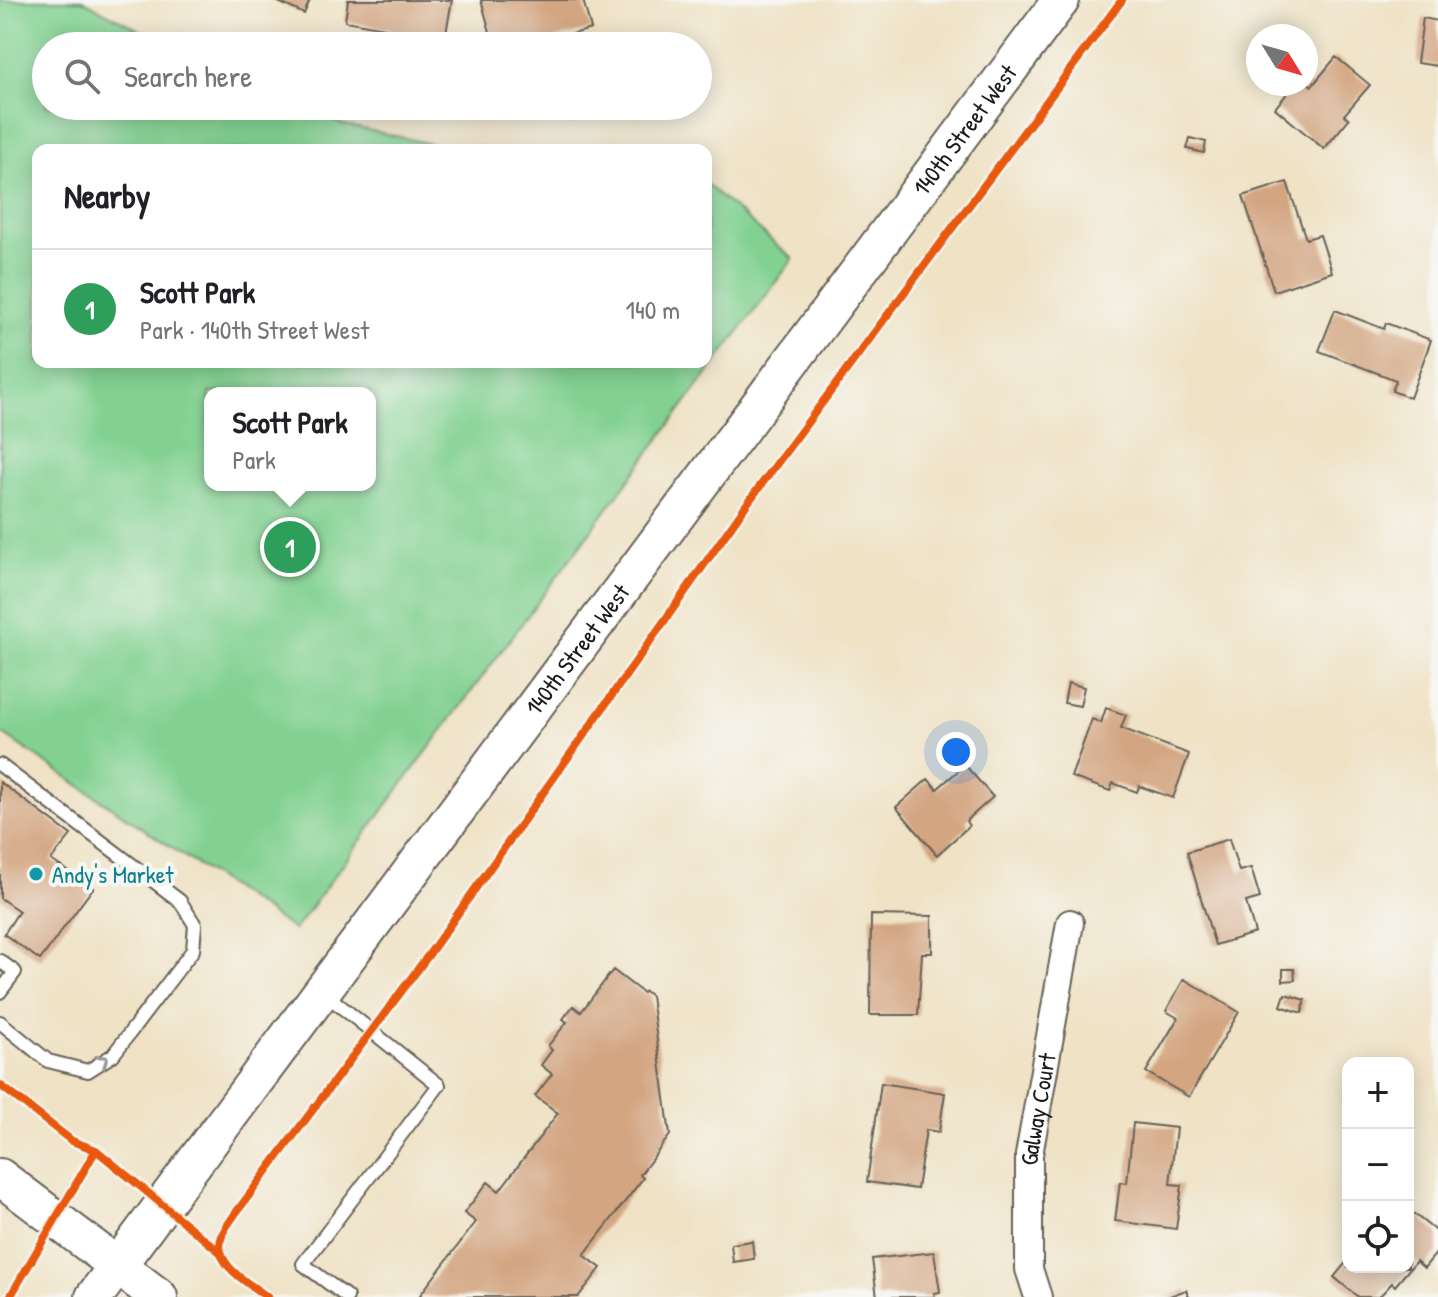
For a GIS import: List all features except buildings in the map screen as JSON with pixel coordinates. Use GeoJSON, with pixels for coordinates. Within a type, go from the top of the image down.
{"type":"FeatureCollection","features":[{"type":"Feature","properties":{"kind":"street","name":"140th Street West"},"geometry":{"type":"LineString","coordinates":[[94,1297],[1061,0]]}},
{"type":"Feature","properties":{"kind":"street","name":"Galway Court"},"geometry":{"type":"LineString","coordinates":[[1038,1297],[1029,1269],[1029,1155],[1070,923]]}},
{"type":"Feature","properties":{"kind":"street"},"geometry":{"type":"LineString","coordinates":[[0,1177],[159,1297]]}},
{"type":"Feature","properties":{"kind":"lane"},"geometry":{"type":"LineString","coordinates":[[0,765],[180,901],[195,925],[193,950],[113,1055],[88,1071],[48,1061],[0,1022]]}},
{"type":"Feature","properties":{"kind":"lane"},"geometry":{"type":"LineString","coordinates":[[0,961],[15,972],[0,992]]}},
{"type":"Feature","properties":{"kind":"lane"},"geometry":{"type":"LineString","coordinates":[[322,991],[439,1085],[303,1264],[347,1297]]}},
{"type":"Feature","properties":{"kind":"green space"},"geometry":{"type":"Polygon","coordinates":[[[0,0],[82,0],[143,32],[32,32],[32,120],[332,120],[432,144],[32,144],[32,368],[712,368],[294,930],[0,732],[0,0]]]}},
{"type":"Feature","properties":{"kind":"green space"},"geometry":{"type":"Polygon","coordinates":[[[712,189],[793,259],[712,368],[712,189]]]}},
{"type":"Feature","properties":{"kind":"cycle path"},"geometry":{"type":"LineString","coordinates":[[267,1297],[227,1264],[220,1246],[226,1227],[430,953],[749,501],[1122,0]]}},
{"type":"Feature","properties":{"kind":"cycle path"},"geometry":{"type":"LineString","coordinates":[[0,1085],[72,1141],[96,1150],[221,1253]]}},
{"type":"Feature","properties":{"kind":"cycle path"},"geometry":{"type":"LineString","coordinates":[[10,1297],[96,1150]]}},
{"type":"Feature","properties":{"kind":"place","name":"Scott Park"},"geometry":{"type":"Point","coordinates":[290,547]}},
{"type":"Feature","properties":{"kind":"place","name":"Andy's Market"},"geometry":{"type":"Point","coordinates":[36,874]}}]}
